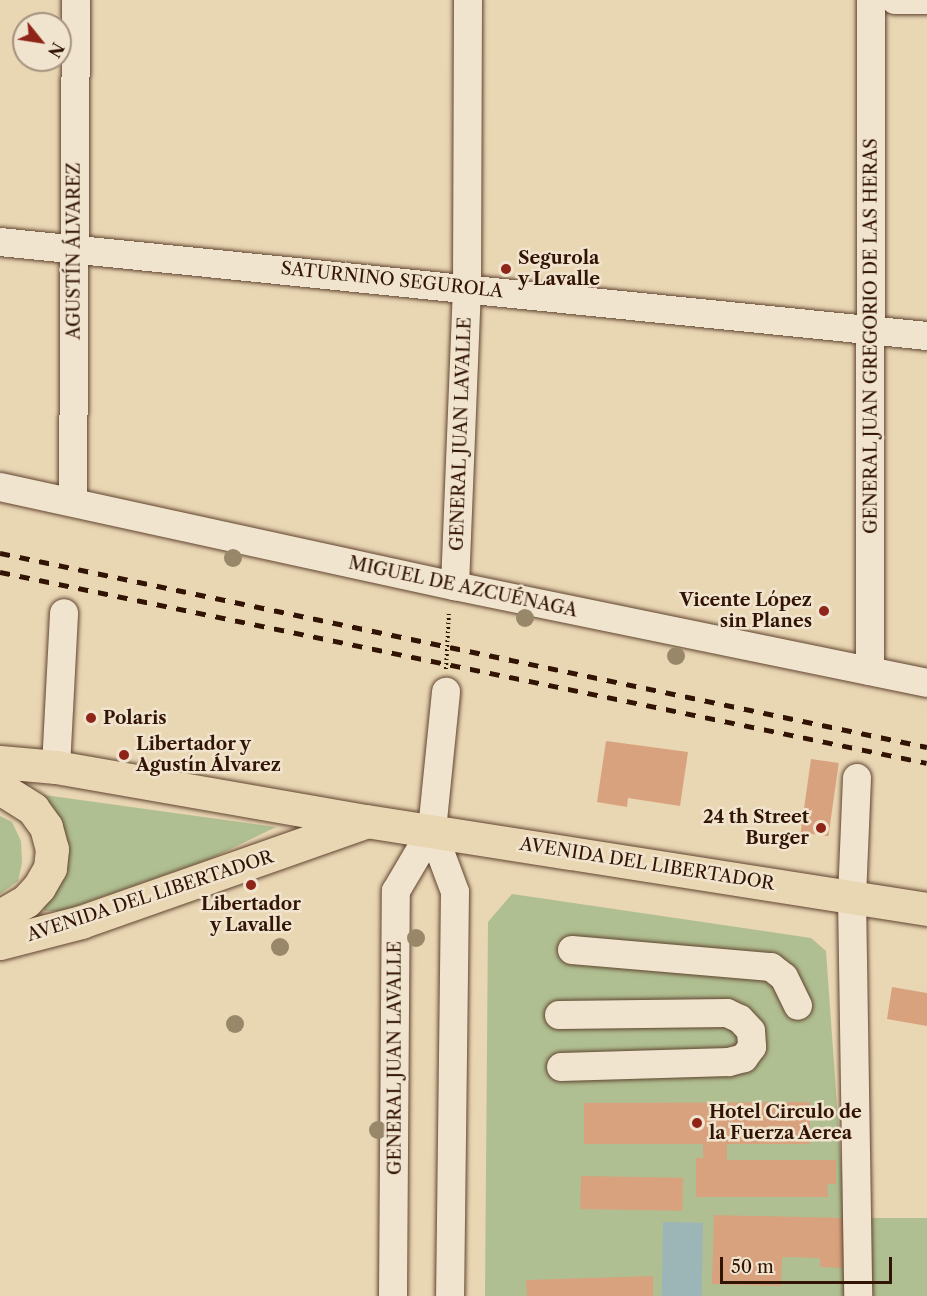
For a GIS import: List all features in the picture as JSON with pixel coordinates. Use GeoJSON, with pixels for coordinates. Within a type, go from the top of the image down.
{"type":"FeatureCollection","features":[{"type":"Feature","properties":{"kind":"main road","name":"AVENIDA DEL LIBERTADOR"},"geometry":{"type":"LineString","coordinates":[[0,762],[56,767],[366,821],[927,909]]}},
{"type":"Feature","properties":{"kind":"main road"},"geometry":{"type":"LineString","coordinates":[[0,788],[33,810],[46,827],[52,849],[50,868],[39,887],[26,902],[0,916]]}},
{"type":"Feature","properties":{"kind":"main road","name":"AVENIDA DEL LIBERTADOR"},"geometry":{"type":"LineString","coordinates":[[0,942],[102,915],[366,821]]}},
{"type":"Feature","properties":{"kind":"street","name":"AGUSTÍN ÁLVAREZ"},"geometry":{"type":"LineString","coordinates":[[73,502],[76,0]]}},
{"type":"Feature","properties":{"kind":"street","name":"GENERAL JUAN LAVALLE"},"geometry":{"type":"LineString","coordinates":[[455,586],[467,288],[468,0]]}},
{"type":"Feature","properties":{"kind":"street","name":"GENERAL JUAN GREGORIO DE LAS HERAS"},"geometry":{"type":"LineString","coordinates":[[870,671],[871,0]]}},
{"type":"Feature","properties":{"kind":"street"},"geometry":{"type":"LineString","coordinates":[[895,0],[927,0]]}},
{"type":"Feature","properties":{"kind":"street","name":"SATURNINO SEGUROLA"},"geometry":{"type":"LineString","coordinates":[[0,242],[927,336]]}},
{"type":"Feature","properties":{"kind":"street","name":"MIGUEL DE AZCUÉNAGA"},"geometry":{"type":"LineString","coordinates":[[0,487],[455,586],[927,682]]}},
{"type":"Feature","properties":{"kind":"street"},"geometry":{"type":"LineString","coordinates":[[56,767],[64,613]]}},
{"type":"Feature","properties":{"kind":"street","name":"GENERAL JUAN LAVALLE"},"geometry":{"type":"LineString","coordinates":[[393,1296],[396,891],[432,830],[446,692]]}},
{"type":"Feature","properties":{"kind":"street"},"geometry":{"type":"LineString","coordinates":[[857,778],[852,897],[859,1212],[858,1296]]}},
{"type":"Feature","properties":{"kind":"street","name":"GENERAL JUAN LAVALLE"},"geometry":{"type":"LineString","coordinates":[[432,830],[455,892],[450,1296]]}},
{"type":"Feature","properties":{"kind":"street"},"geometry":{"type":"LineString","coordinates":[[572,950],[771,968],[784,977],[798,1006]]}},
{"type":"Feature","properties":{"kind":"street"},"geometry":{"type":"LineString","coordinates":[[559,1015],[727,1013],[740,1019],[751,1031],[752,1047],[744,1058],[729,1062],[561,1067]]}},
{"type":"Feature","properties":{"kind":"path"},"geometry":{"type":"LineString","coordinates":[[446,692],[449,611],[455,586]]}},
{"type":"Feature","properties":{"kind":"green space"},"geometry":{"type":"Polygon","coordinates":[[[30,793],[276,827],[212,858],[62,911],[44,911],[30,793]]]}},
{"type":"Feature","properties":{"kind":"green space"},"geometry":{"type":"Polygon","coordinates":[[[0,816],[12,822],[21,841],[22,863],[18,881],[0,894],[0,816]]]}},
{"type":"Feature","properties":{"kind":"green space"},"geometry":{"type":"Polygon","coordinates":[[[512,894],[811,938],[826,951],[845,1218],[927,1218],[927,1296],[485,1296],[488,922],[512,894]]]}},
{"type":"Feature","properties":{"kind":"water"},"geometry":{"type":"Polygon","coordinates":[[[663,1222],[703,1223],[702,1296],[662,1296],[663,1222]]]}},
{"type":"Feature","properties":{"kind":"building"},"geometry":{"type":"Polygon","coordinates":[[[606,741],[688,752],[680,806],[628,798],[627,807],[597,802],[606,741]]]}},
{"type":"Feature","properties":{"kind":"building"},"geometry":{"type":"Polygon","coordinates":[[[811,759],[839,763],[828,836],[801,832],[811,759]]]}},
{"type":"Feature","properties":{"kind":"building"},"geometry":{"type":"Polygon","coordinates":[[[892,987],[927,993],[927,1026],[887,1019],[892,987]]]}},
{"type":"Feature","properties":{"kind":"building","name":"Hotel Circulo de la Fuerza Aerea"},"geometry":{"type":"Polygon","coordinates":[[[810,1102],[810,1144],[727,1144],[727,1160],[836,1160],[836,1184],[827,1184],[828,1197],[696,1197],[696,1158],[703,1158],[703,1144],[584,1144],[584,1103],[810,1102]]]}},
{"type":"Feature","properties":{"kind":"building"},"geometry":{"type":"Polygon","coordinates":[[[581,1176],[683,1178],[682,1211],[580,1209],[581,1176]]]}},
{"type":"Feature","properties":{"kind":"building"},"geometry":{"type":"Polygon","coordinates":[[[714,1215],[845,1218],[844,1268],[820,1267],[820,1258],[782,1257],[781,1286],[712,1284],[714,1215]]]}},
{"type":"Feature","properties":{"kind":"building"},"geometry":{"type":"Polygon","coordinates":[[[653,1276],[653,1296],[527,1296],[526,1280],[653,1276]]]}},
{"type":"Feature","properties":{"kind":"railway"},"geometry":{"type":"LineString","coordinates":[[0,553],[927,747]]}},
{"type":"Feature","properties":{"kind":"railway"},"geometry":{"type":"LineString","coordinates":[[0,572],[927,763]]}},
{"type":"Feature","properties":{"kind":"place","name":"Segurola y Lavalle"},"geometry":{"type":"Point","coordinates":[506,269]}},
{"type":"Feature","properties":{"kind":"place","name":"Vicente López sin Planes"},"geometry":{"type":"Point","coordinates":[824,611]}},
{"type":"Feature","properties":{"kind":"place","name":"Polaris"},"geometry":{"type":"Point","coordinates":[91,718]}},
{"type":"Feature","properties":{"kind":"place","name":"Libertador y Agustín Álvarez"},"geometry":{"type":"Point","coordinates":[124,755]}},
{"type":"Feature","properties":{"kind":"place","name":"24 th Street Burger"},"geometry":{"type":"Point","coordinates":[821,828]}},
{"type":"Feature","properties":{"kind":"place","name":"Libertador y Lavalle"},"geometry":{"type":"Point","coordinates":[251,885]}},
{"type":"Feature","properties":{"kind":"place","name":"Hotel Circulo de la Fuerza Aerea"},"geometry":{"type":"Point","coordinates":[697,1123]}}]}
